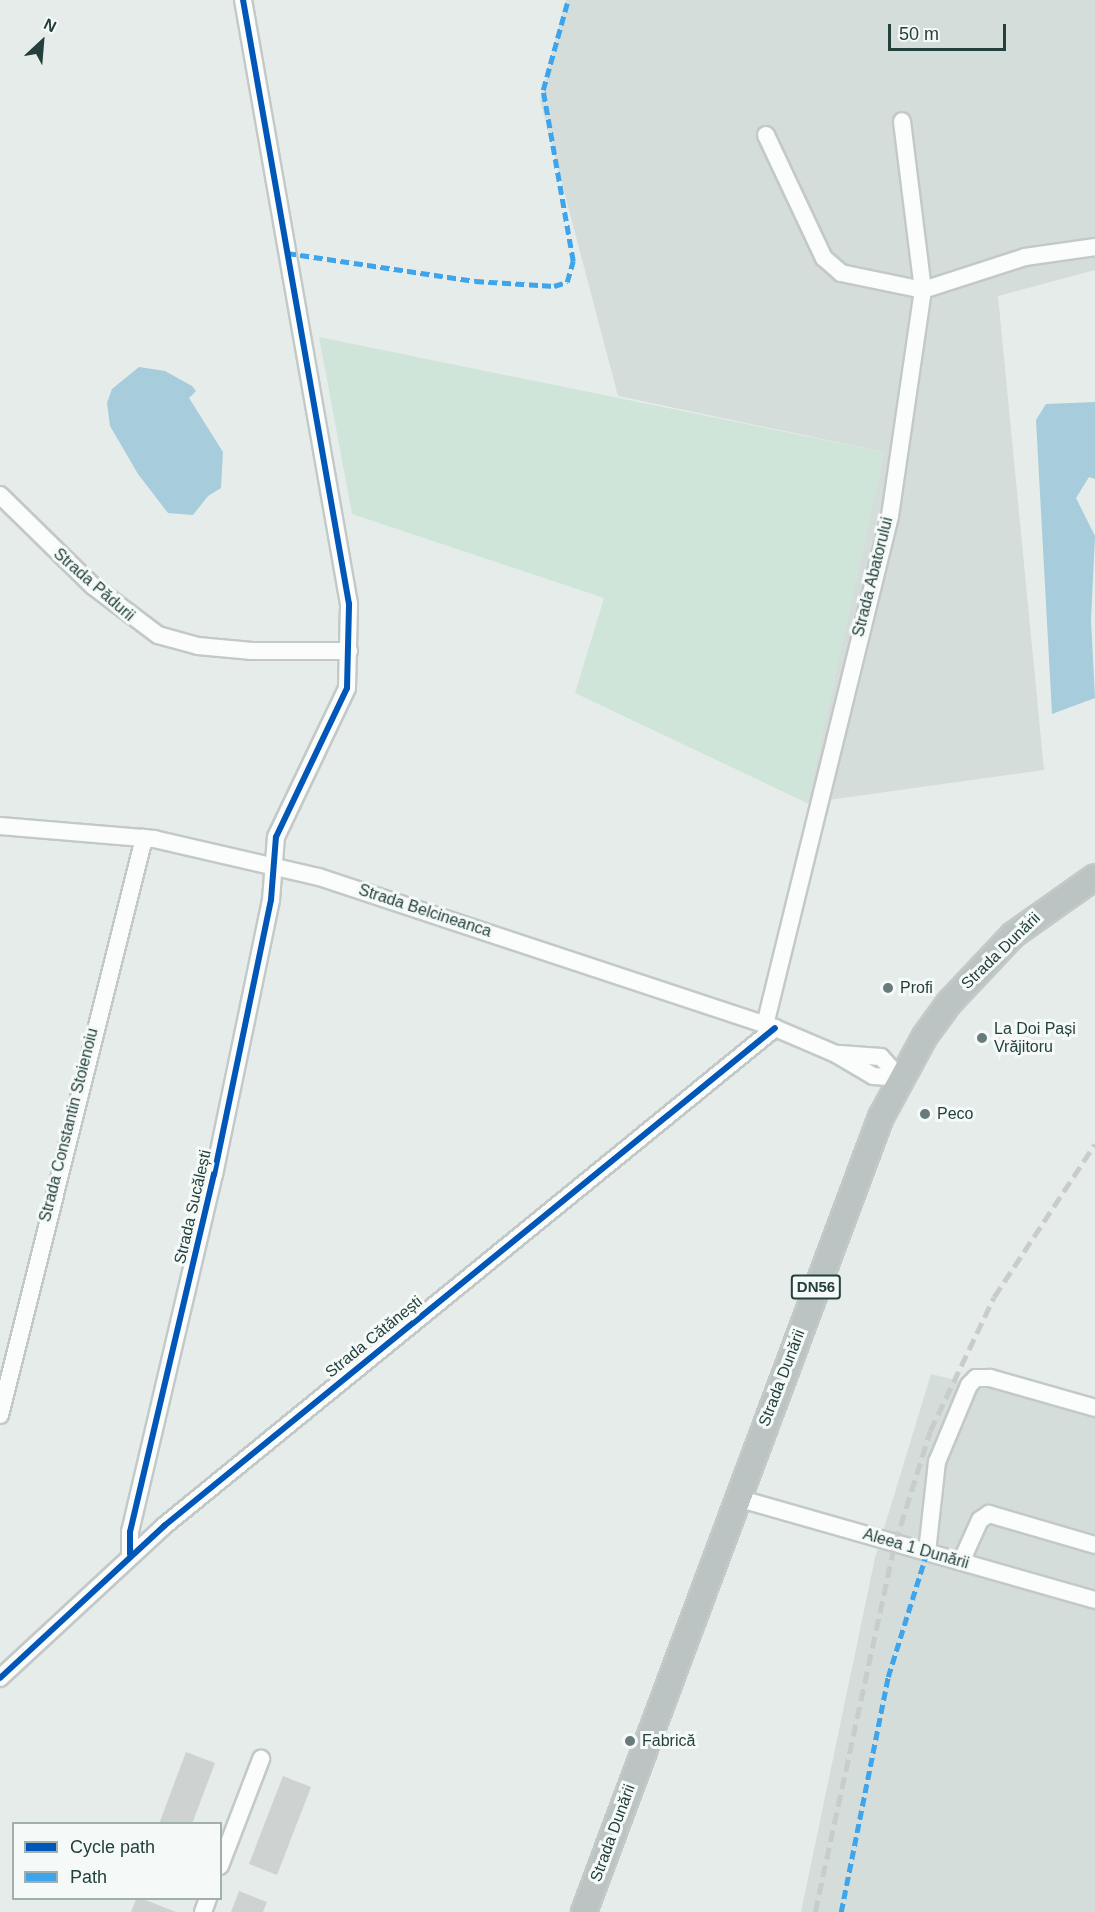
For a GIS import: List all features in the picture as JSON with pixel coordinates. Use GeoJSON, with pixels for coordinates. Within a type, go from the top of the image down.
{"type":"FeatureCollection","features":[{"type":"Feature","properties":{"kind":"highway","name":"Strada Dunării"},"geometry":{"type":"LineString","coordinates":[[584,1912],[877,1128],[900,1078],[925,1036],[977,971],[1045,909],[1095,877]]}},
{"type":"Feature","properties":{"kind":"street","name":"Strada Sucălești"},"geometry":{"type":"LineString","coordinates":[[130,1554],[130,1532],[214,1175],[271,900],[274,865],[284,815],[347,688],[349,604],[243,0]]}},
{"type":"Feature","properties":{"kind":"street","name":"Strada Abatorului"},"geometry":{"type":"LineString","coordinates":[[770,1027],[890,516],[923,290],[902,122]]}},
{"type":"Feature","properties":{"kind":"street"},"geometry":{"type":"LineString","coordinates":[[766,135],[824,258],[841,273],[923,290],[1025,257],[1095,246]]}},
{"type":"Feature","properties":{"kind":"street","name":"Strada Pădurii"},"geometry":{"type":"LineString","coordinates":[[0,495],[101,594],[158,635],[241,650],[349,651]]}},
{"type":"Feature","properties":{"kind":"street","name":"Strada Belcineanca"},"geometry":{"type":"LineString","coordinates":[[0,826],[144,838],[274,865],[547,950],[770,1027],[836,1054],[873,1076],[900,1078]]}},
{"type":"Feature","properties":{"kind":"street","name":"Strada Constantin Stoienoiu"},"geometry":{"type":"LineString","coordinates":[[0,1415],[144,838]]}},
{"type":"Feature","properties":{"kind":"street","name":"Strada Cătănești"},"geometry":{"type":"LineString","coordinates":[[0,1678],[130,1554],[770,1027]]}},
{"type":"Feature","properties":{"kind":"street"},"geometry":{"type":"LineString","coordinates":[[927,1552],[937,1462],[956,1408],[976,1378],[1035,1389],[1095,1408]]}},
{"type":"Feature","properties":{"kind":"street","name":"Aleea 1 Dunării"},"geometry":{"type":"LineString","coordinates":[[737,1498],[1095,1600]]}},
{"type":"Feature","properties":{"kind":"street"},"geometry":{"type":"LineString","coordinates":[[961,1562],[984,1515],[990,1514],[1095,1545]]}},
{"type":"Feature","properties":{"kind":"street"},"geometry":{"type":"LineString","coordinates":[[222,1861],[261,1759]]}},
{"type":"Feature","properties":{"kind":"shaded area"},"geometry":{"type":"Polygon","coordinates":[[[566,0],[1095,0],[1095,270],[998,296],[1044,770],[807,803],[884,452],[618,396],[540,100],[566,0]]]}},
{"type":"Feature","properties":{"kind":"shaded area"},"geometry":{"type":"Polygon","coordinates":[[[931,1374],[1095,1414],[1095,1912],[801,1912],[875,1558],[931,1374]]]}},
{"type":"Feature","properties":{"kind":"green space"},"geometry":{"type":"Polygon","coordinates":[[[319,337],[884,452],[807,803],[575,693],[604,598],[352,514],[319,337]]]}},
{"type":"Feature","properties":{"kind":"water"},"geometry":{"type":"Polygon","coordinates":[[[139,367],[165,371],[192,386],[196,391],[189,398],[223,452],[221,488],[208,496],[193,515],[168,513],[138,474],[110,426],[107,403],[112,389],[139,367]]]}},
{"type":"Feature","properties":{"kind":"water"},"geometry":{"type":"Polygon","coordinates":[[[1095,402],[1095,479],[1089,477],[1076,498],[1095,536],[1091,620],[1095,698],[1052,714],[1036,420],[1046,404],[1095,402]]]}},
{"type":"Feature","properties":{"kind":"building"},"geometry":{"type":"Polygon","coordinates":[[[186,1752],[215,1763],[193,1822],[160,1822],[186,1752]]]}},
{"type":"Feature","properties":{"kind":"building"},"geometry":{"type":"Polygon","coordinates":[[[283,1776],[311,1787],[277,1875],[249,1864],[283,1776]]]}},
{"type":"Feature","properties":{"kind":"building"},"geometry":{"type":"Polygon","coordinates":[[[239,1891],[267,1902],[263,1912],[231,1912],[239,1891]]]}},
{"type":"Feature","properties":{"kind":"building"},"geometry":{"type":"Polygon","coordinates":[[[136,1900],[146,1900],[176,1912],[131,1912],[136,1900]]]}},
{"type":"Feature","properties":{"kind":"railway"},"geometry":{"type":"LineString","coordinates":[[815,1912],[895,1543],[930,1431],[994,1297],[1095,1144]]}},
{"type":"Feature","properties":{"kind":"marked path"},"geometry":{"type":"LineString","coordinates":[[287,253],[475,281],[554,286],[567,282],[573,261],[543,90],[568,0]]}},
{"type":"Feature","properties":{"kind":"marked path"},"geometry":{"type":"LineString","coordinates":[[841,1912],[888,1677],[927,1552]]}},
{"type":"Feature","properties":{"kind":"cycle path"},"geometry":{"type":"LineString","coordinates":[[130,1554],[130,1532],[214,1175],[271,900],[276,837],[347,688],[349,604],[243,0]]}},
{"type":"Feature","properties":{"kind":"cycle path"},"geometry":{"type":"LineString","coordinates":[[0,1678],[164,1526],[775,1028]]}},
{"type":"Feature","properties":{"kind":"place","name":"Profi"},"geometry":{"type":"Point","coordinates":[888,988]}},
{"type":"Feature","properties":{"kind":"place","name":"La Doi Pași Vrăjitoru"},"geometry":{"type":"Point","coordinates":[982,1038]}},
{"type":"Feature","properties":{"kind":"place","name":"Peco"},"geometry":{"type":"Point","coordinates":[925,1114]}},
{"type":"Feature","properties":{"kind":"place","name":"Fabrică"},"geometry":{"type":"Point","coordinates":[630,1741]}}]}
